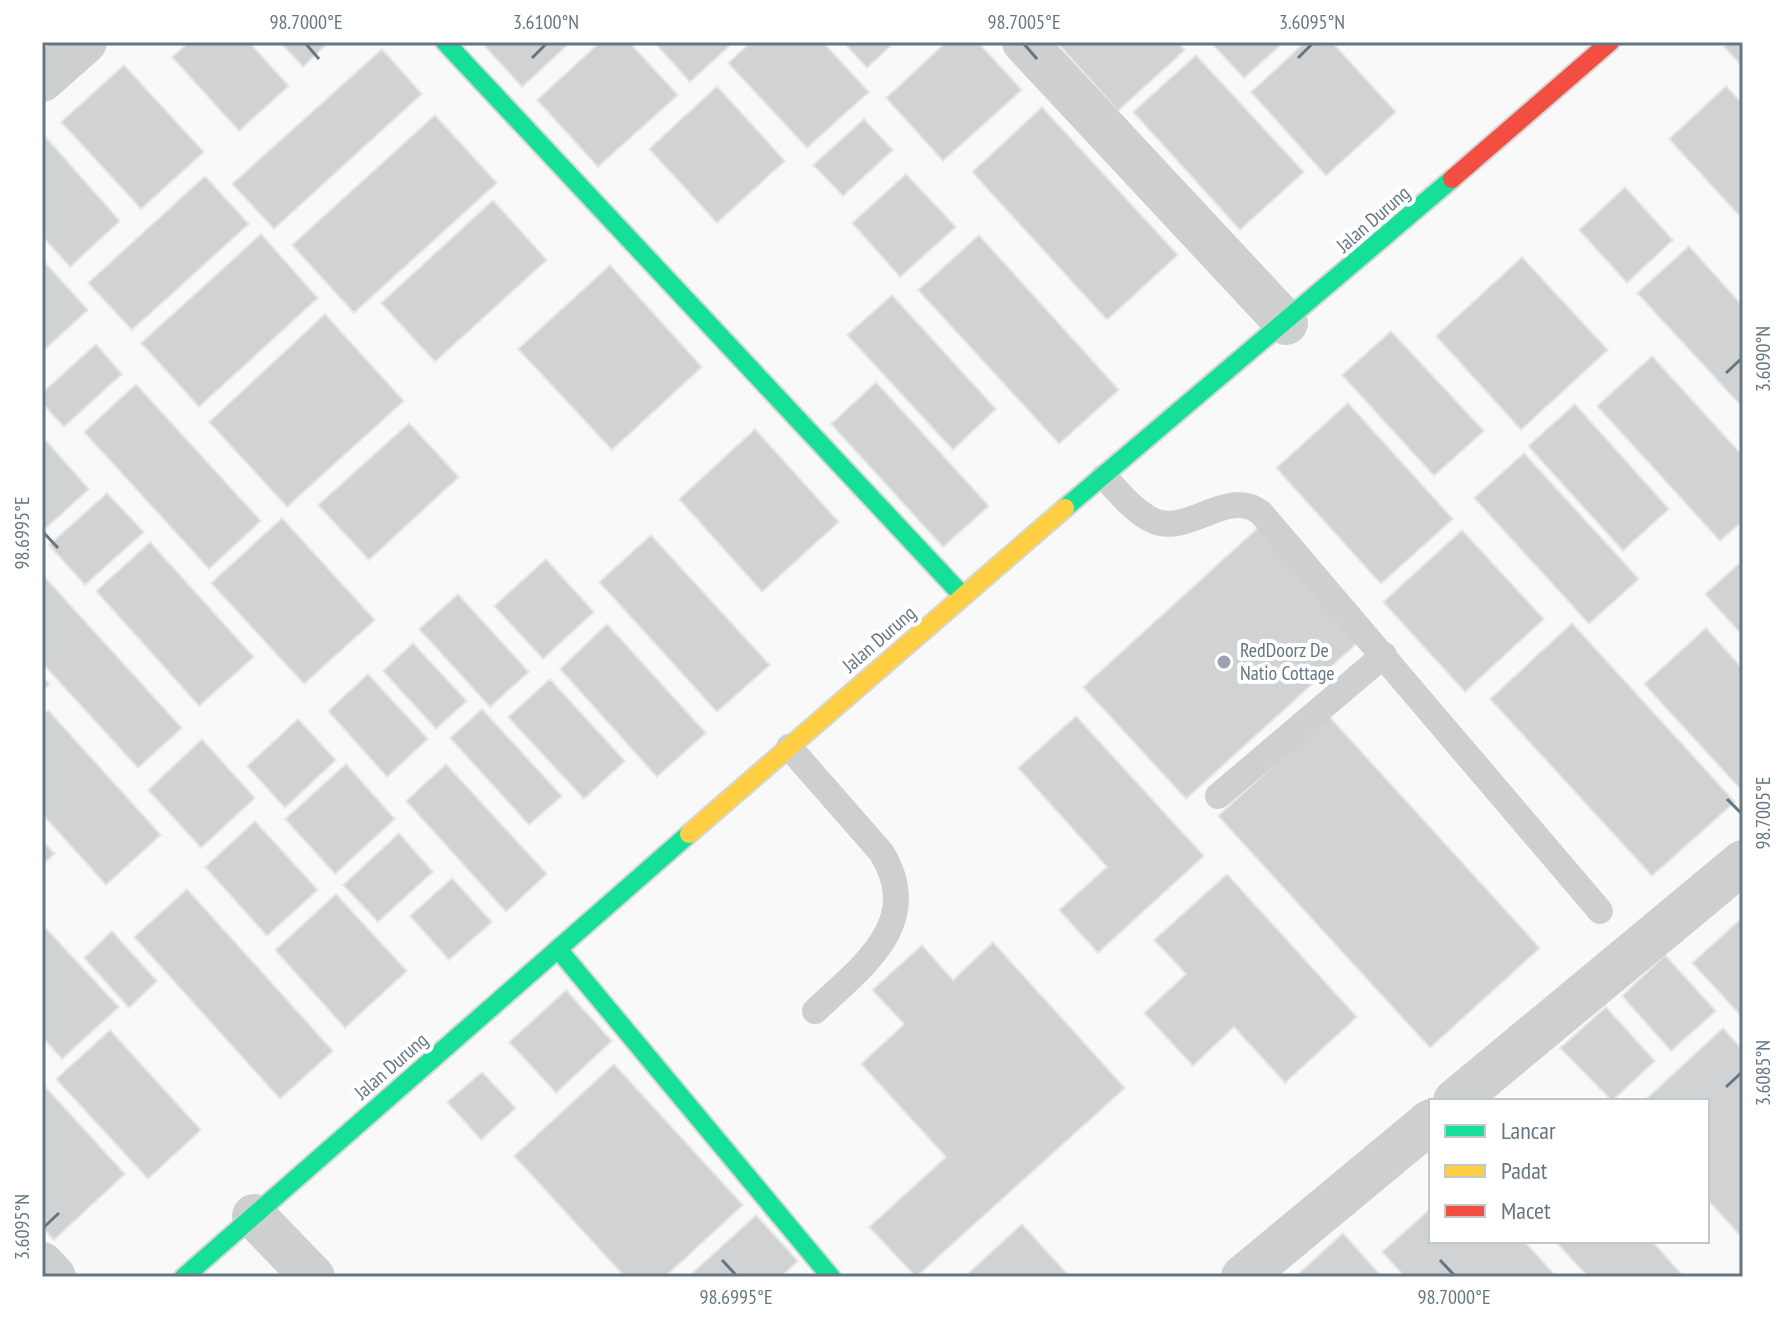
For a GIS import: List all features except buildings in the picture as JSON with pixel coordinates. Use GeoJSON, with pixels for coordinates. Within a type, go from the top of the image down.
{"type":"FeatureCollection","features":[{"type":"Feature","properties":{"kind":"street"},"geometry":{"type":"LineString","coordinates":[[42,80],[85,42]]}},
{"type":"Feature","properties":{"kind":"street"},"geometry":{"type":"LineString","coordinates":[[445,42],[962,595]]}},
{"type":"Feature","properties":{"kind":"street"},"geometry":{"type":"LineString","coordinates":[[1024,42],[1286,323]]}},
{"type":"Feature","properties":{"kind":"street","name":"Jalan Durung"},"geometry":{"type":"LineString","coordinates":[[184,1277],[962,595],[1286,323],[1610,42]]}},
{"type":"Feature","properties":{"kind":"street"},"geometry":{"type":"LineString","coordinates":[[1457,1099],[1743,862]]}},
{"type":"Feature","properties":{"kind":"street"},"geometry":{"type":"LineString","coordinates":[[558,949],[831,1277]]}},
{"type":"Feature","properties":{"kind":"street"},"geometry":{"type":"LineString","coordinates":[[1243,1277],[1429,1123]]}},
{"type":"Feature","properties":{"kind":"street"},"geometry":{"type":"LineString","coordinates":[[254,1216],[313,1277]]}},
{"type":"Feature","properties":{"kind":"street"},"geometry":{"type":"LineString","coordinates":[[42,1264],[54,1277]]}},
{"type":"Feature","properties":{"kind":"lane"},"geometry":{"type":"LineString","coordinates":[[1104,477],[1131,504],[1160,523],[1174,524],[1237,505],[1256,508],[1600,911]]}},
{"type":"Feature","properties":{"kind":"lane"},"geometry":{"type":"LineString","coordinates":[[1218,796],[1384,655]]}},
{"type":"Feature","properties":{"kind":"lane"},"geometry":{"type":"LineString","coordinates":[[789,747],[881,852],[893,871],[898,891],[897,909],[881,945],[815,1011]]}},
{"type":"Feature","properties":{"kind":"traffic: fast"},"geometry":{"type":"LineString","coordinates":[[445,42],[962,595]]}},
{"type":"Feature","properties":{"kind":"traffic: fast"},"geometry":{"type":"LineString","coordinates":[[1065,508],[1452,179]]}},
{"type":"Feature","properties":{"kind":"traffic: fast"},"geometry":{"type":"LineString","coordinates":[[184,1277],[689,834]]}},
{"type":"Feature","properties":{"kind":"traffic: fast"},"geometry":{"type":"LineString","coordinates":[[558,949],[831,1277]]}},
{"type":"Feature","properties":{"kind":"traffic: slow"},"geometry":{"type":"LineString","coordinates":[[689,834],[1065,508]]}},
{"type":"Feature","properties":{"kind":"traffic: jam"},"geometry":{"type":"LineString","coordinates":[[1452,179],[1610,42]]}},
{"type":"Feature","properties":{"kind":"place","name":"RedDoorz De Natio Cottage"},"geometry":{"type":"Point","coordinates":[1224,662]}}]}
